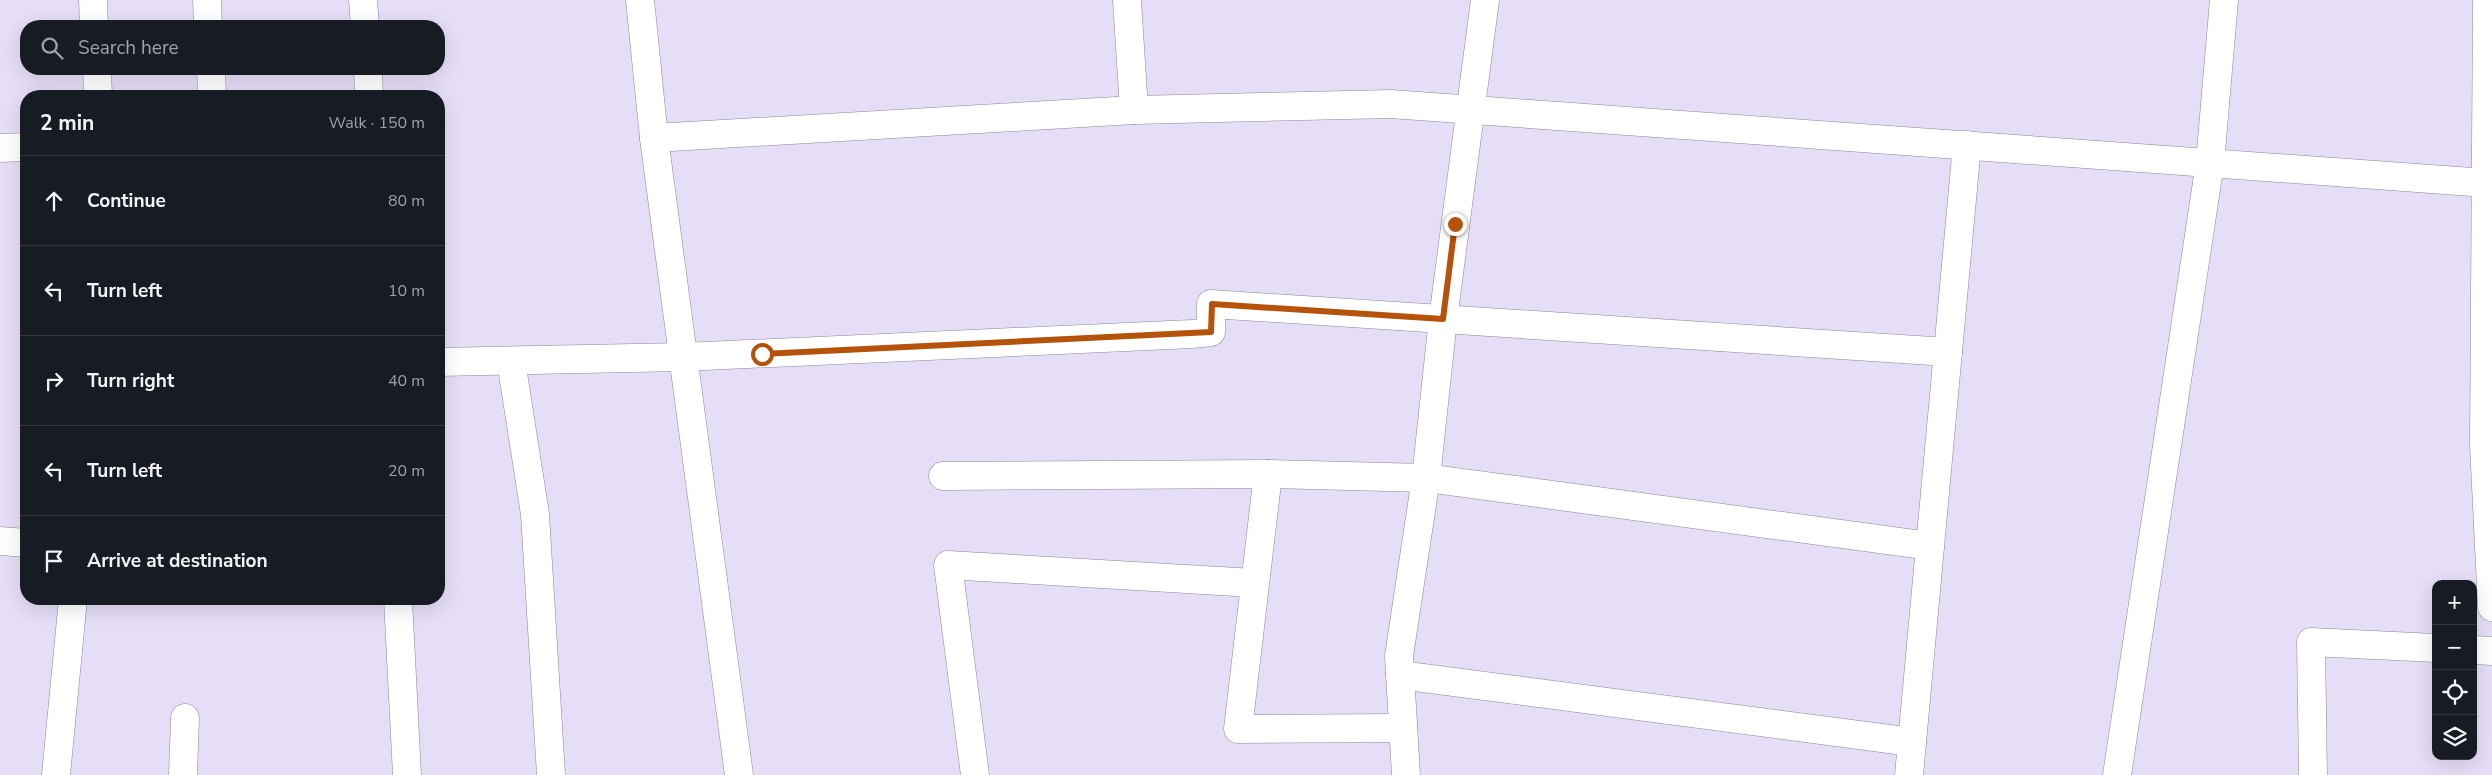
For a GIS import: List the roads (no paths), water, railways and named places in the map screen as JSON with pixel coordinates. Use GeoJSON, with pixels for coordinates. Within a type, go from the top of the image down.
{"type":"FeatureCollection","features":[{"type":"Feature","properties":{"kind":"street"},"geometry":{"type":"LineString","coordinates":[[93,0],[94,20]]}},
{"type":"Feature","properties":{"kind":"street"},"geometry":{"type":"LineString","coordinates":[[207,0],[208,20]]}},
{"type":"Feature","properties":{"kind":"street"},"geometry":{"type":"LineString","coordinates":[[363,0],[365,20]]}},
{"type":"Feature","properties":{"kind":"street"},"geometry":{"type":"LineString","coordinates":[[640,0],[654,138],[739,775]]}},
{"type":"Feature","properties":{"kind":"street"},"geometry":{"type":"LineString","coordinates":[[1127,0],[1134,110]]}},
{"type":"Feature","properties":{"kind":"street"},"geometry":{"type":"LineString","coordinates":[[1406,775],[1399,656],[1426,478],[1443,319],[1485,0]]}},
{"type":"Feature","properties":{"kind":"street"},"geometry":{"type":"LineString","coordinates":[[2118,775],[2210,163],[2224,0]]}},
{"type":"Feature","properties":{"kind":"street"},"geometry":{"type":"LineString","coordinates":[[2487,0],[2486,183],[2488,362],[2484,445],[2492,607]]}},
{"type":"Feature","properties":{"kind":"street"},"geometry":{"type":"LineString","coordinates":[[97,75],[98,90]]}},
{"type":"Feature","properties":{"kind":"street"},"geometry":{"type":"LineString","coordinates":[[211,75],[212,90]]}},
{"type":"Feature","properties":{"kind":"street"},"geometry":{"type":"LineString","coordinates":[[368,75],[370,90]]}},
{"type":"Feature","properties":{"kind":"street"},"geometry":{"type":"LineString","coordinates":[[654,138],[1134,110],[1391,104],[2486,183]]}},
{"type":"Feature","properties":{"kind":"street"},"geometry":{"type":"LineString","coordinates":[[1909,775],[1967,145]]}},
{"type":"Feature","properties":{"kind":"street"},"geometry":{"type":"LineString","coordinates":[[0,148],[20,147]]}},
{"type":"Feature","properties":{"kind":"street"},"geometry":{"type":"LineString","coordinates":[[445,362],[683,357],[1211,332],[1212,304],[1948,352]]}},
{"type":"Feature","properties":{"kind":"street"},"geometry":{"type":"LineString","coordinates":[[511,361],[535,514],[551,775]]}},
{"type":"Feature","properties":{"kind":"street"},"geometry":{"type":"LineString","coordinates":[[943,476],[1268,474],[1426,478],[1930,546]]}},
{"type":"Feature","properties":{"kind":"street"},"geometry":{"type":"LineString","coordinates":[[1268,474],[1238,729],[1403,728]]}},
{"type":"Feature","properties":{"kind":"street"},"geometry":{"type":"LineString","coordinates":[[0,541],[20,543]]}},
{"type":"Feature","properties":{"kind":"street"},"geometry":{"type":"LineString","coordinates":[[974,775],[948,565],[1254,583]]}},
{"type":"Feature","properties":{"kind":"street"},"geometry":{"type":"LineString","coordinates":[[56,775],[72,605]]}},
{"type":"Feature","properties":{"kind":"street"},"geometry":{"type":"LineString","coordinates":[[398,605],[406,775]]}},
{"type":"Feature","properties":{"kind":"street"},"geometry":{"type":"LineString","coordinates":[[2313,775],[2312,642],[2432,648]]}},
{"type":"Feature","properties":{"kind":"street"},"geometry":{"type":"LineString","coordinates":[[2477,650],[2492,651]]}},
{"type":"Feature","properties":{"kind":"street"},"geometry":{"type":"LineString","coordinates":[[1400,675],[1912,742]]}},
{"type":"Feature","properties":{"kind":"street"},"geometry":{"type":"LineString","coordinates":[[183,775],[185,718]]}}]}
